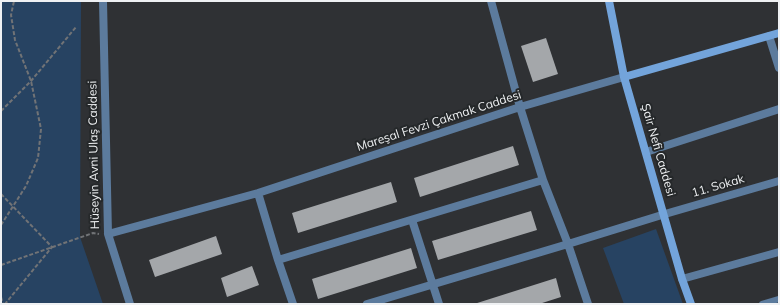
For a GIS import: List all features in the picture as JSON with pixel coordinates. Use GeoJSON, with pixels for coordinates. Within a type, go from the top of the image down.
{"type":"FeatureCollection","features":[{"type":"Feature","properties":{"kind":"street","name":"Hüseyin Avni Ulaş Caddesi"},"geometry":{"type":"LineString","coordinates":[[102,1],[108,234],[130,304]]}},
{"type":"Feature","properties":{"kind":"street"},"geometry":{"type":"LineString","coordinates":[[491,1],[520,107],[543,180],[568,244],[588,304]]}},
{"type":"Feature","properties":{"kind":"street","name":"Şair Nefi Caddesi"},"geometry":{"type":"LineString","coordinates":[[609,1],[624,77],[682,279],[691,304]]}},
{"type":"Feature","properties":{"kind":"street","name":"Mareşal Fevzi Çakmak Caddesi"},"geometry":{"type":"LineString","coordinates":[[108,234],[258,193],[520,107],[779,33]]}},
{"type":"Feature","properties":{"kind":"street"},"geometry":{"type":"LineString","coordinates":[[769,36],[779,68]]}},
{"type":"Feature","properties":{"kind":"street"},"geometry":{"type":"LineString","coordinates":[[646,152],[779,109]]}},
{"type":"Feature","properties":{"kind":"street"},"geometry":{"type":"LineString","coordinates":[[278,260],[543,180]]}},
{"type":"Feature","properties":{"kind":"street","name":"11. Sokak"},"geometry":{"type":"LineString","coordinates":[[367,304],[664,214],[779,181]]}},
{"type":"Feature","properties":{"kind":"street"},"geometry":{"type":"LineString","coordinates":[[258,193],[293,304]]}},
{"type":"Feature","properties":{"kind":"street"},"geometry":{"type":"LineString","coordinates":[[412,220],[439,304]]}},
{"type":"Feature","properties":{"kind":"street"},"geometry":{"type":"LineString","coordinates":[[682,279],[779,252]]}},
{"type":"Feature","properties":{"kind":"lane"},"geometry":{"type":"LineString","coordinates":[[762,304],[779,299]]}},
{"type":"Feature","properties":{"kind":"path"},"geometry":{"type":"LineString","coordinates":[[1,225],[26,186],[38,158],[41,129],[30,81],[15,40],[11,15],[14,1]]}},
{"type":"Feature","properties":{"kind":"path"},"geometry":{"type":"LineString","coordinates":[[1,111],[30,81],[76,27]]}},
{"type":"Feature","properties":{"kind":"path"},"geometry":{"type":"LineString","coordinates":[[1,194],[52,247]]}},
{"type":"Feature","properties":{"kind":"path"},"geometry":{"type":"LineString","coordinates":[[1,265],[93,233],[108,234]]}},
{"type":"Feature","properties":{"kind":"path"},"geometry":{"type":"LineString","coordinates":[[1,297],[4,304],[52,247]]}},
{"type":"Feature","properties":{"kind":"shaded area"},"geometry":{"type":"Polygon","coordinates":[[[1,1],[81,1],[80,237],[103,304],[1,304],[1,1]]]}},
{"type":"Feature","properties":{"kind":"shaded area"},"geometry":{"type":"Polygon","coordinates":[[[656,229],[683,304],[624,304],[603,248],[656,229]]]}},
{"type":"Feature","properties":{"kind":"building"},"geometry":{"type":"Polygon","coordinates":[[[546,38],[558,74],[533,82],[521,46],[546,38]]]}},
{"type":"Feature","properties":{"kind":"building"},"geometry":{"type":"Polygon","coordinates":[[[513,146],[519,165],[420,197],[414,178],[513,146]]]}},
{"type":"Feature","properties":{"kind":"building"},"geometry":{"type":"Polygon","coordinates":[[[391,182],[397,202],[298,233],[292,213],[391,182]]]}},
{"type":"Feature","properties":{"kind":"building"},"geometry":{"type":"Polygon","coordinates":[[[531,211],[537,230],[438,260],[432,241],[531,211]]]}},
{"type":"Feature","properties":{"kind":"building"},"geometry":{"type":"Polygon","coordinates":[[[216,236],[222,254],[155,277],[149,260],[216,236]]]}},
{"type":"Feature","properties":{"kind":"building"},"geometry":{"type":"Polygon","coordinates":[[[411,248],[417,268],[318,299],[312,279],[411,248]]]}},
{"type":"Feature","properties":{"kind":"building"},"geometry":{"type":"Polygon","coordinates":[[[252,266],[259,285],[227,297],[221,278],[252,266]]]}},
{"type":"Feature","properties":{"kind":"building"},"geometry":{"type":"Polygon","coordinates":[[[556,278],[561,297],[539,304],[474,304],[556,278]]]}}]}
